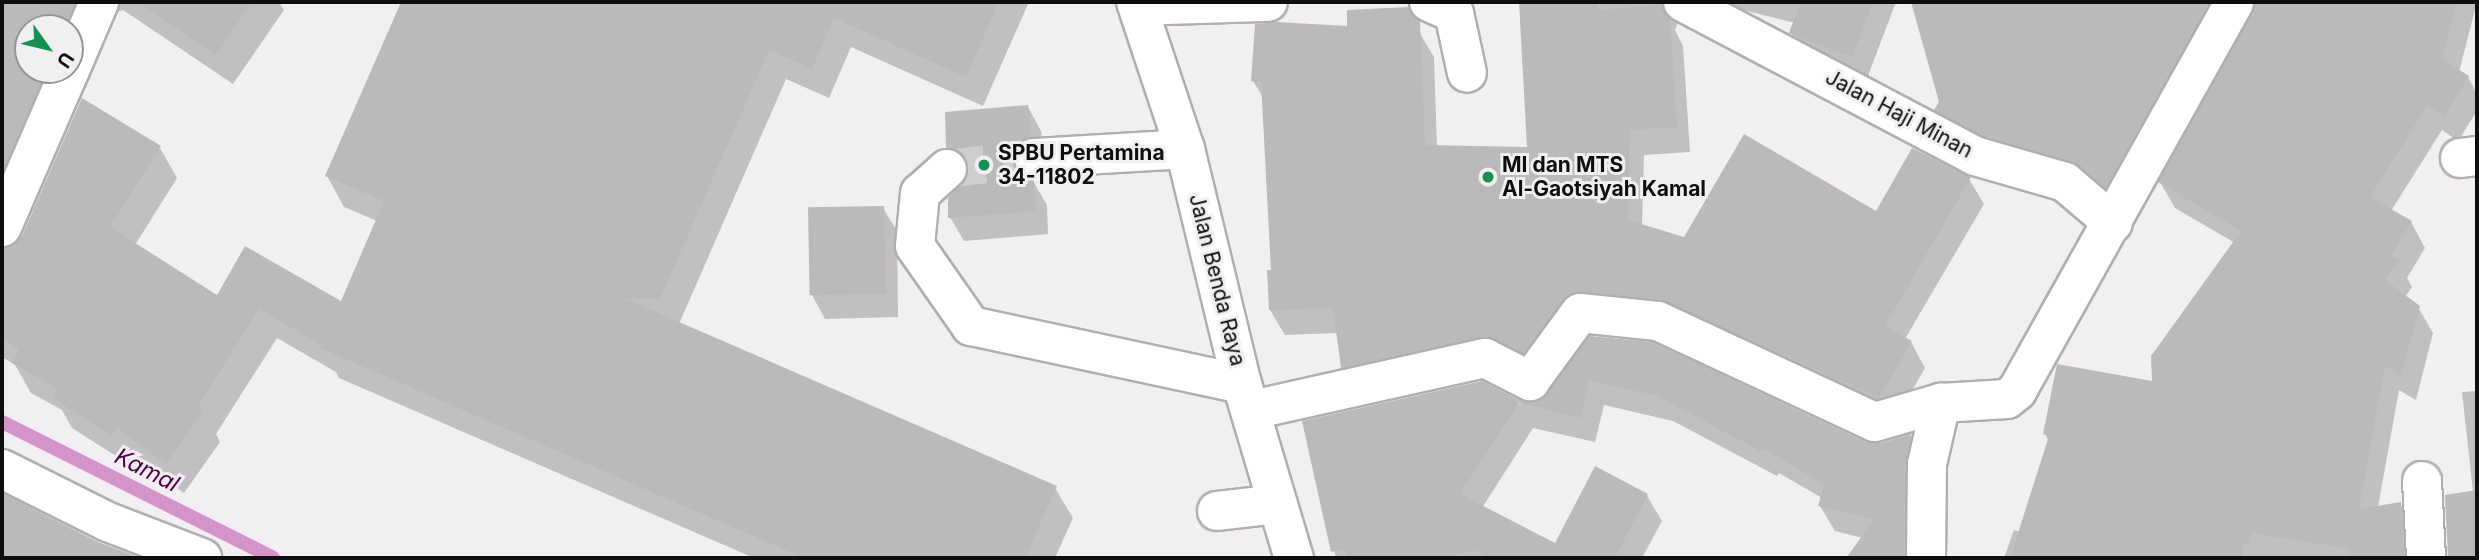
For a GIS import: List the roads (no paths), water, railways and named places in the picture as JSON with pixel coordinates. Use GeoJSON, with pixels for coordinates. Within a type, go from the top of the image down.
{"type":"FeatureCollection","features":[{"type":"Feature","properties":{"kind":"street"},"geometry":{"type":"LineString","coordinates":[[84,37],[99,2]]}},
{"type":"Feature","properties":{"kind":"street"},"geometry":{"type":"LineString","coordinates":[[1137,4],[1268,2]]}},
{"type":"Feature","properties":{"kind":"street"},"geometry":{"type":"LineString","coordinates":[[1429,2],[1454,13],[1466,73]]}},
{"type":"Feature","properties":{"kind":"street","name":"Jalan Haji Minan"},"geometry":{"type":"LineString","coordinates":[[1686,2],[1975,156],[2065,182],[2113,223]]}},
{"type":"Feature","properties":{"kind":"street"},"geometry":{"type":"LineString","coordinates":[[947,169],[920,193],[915,246],[971,326],[1155,365],[1238,391],[1485,358],[1530,382],[1580,313],[1658,320],[1875,422],[1941,403],[2007,399],[2017,391],[2034,356],[2113,223],[2196,65],[2234,2]]}},
{"type":"Feature","properties":{"kind":"street","name":"Jalan Benda Raya"},"geometry":{"type":"LineString","coordinates":[[1137,4],[1185,149],[1238,391],[1244,508],[1294,558]]}},
{"type":"Feature","properties":{"kind":"street"},"geometry":{"type":"LineString","coordinates":[[2,227],[64,84]]}},
{"type":"Feature","properties":{"kind":"street"},"geometry":{"type":"LineString","coordinates":[[1034,158],[1185,149]]}},
{"type":"Feature","properties":{"kind":"street"},"geometry":{"type":"LineString","coordinates":[[1926,558],[1927,464],[1941,403]]}},
{"type":"Feature","properties":{"kind":"street"},"geometry":{"type":"LineString","coordinates":[[2,469],[107,522],[202,558]]}},
{"type":"Feature","properties":{"kind":"street"},"geometry":{"type":"LineString","coordinates":[[2422,481],[2426,558]]}},
{"type":"Feature","properties":{"kind":"waterway","name":"Kamal"},"geometry":{"type":"LineString","coordinates":[[2,422],[273,558]]}},
{"type":"Feature","properties":{"kind":"tunnel"},"geometry":{"type":"LineString","coordinates":[[947,169],[1034,158]]}},
{"type":"Feature","properties":{"kind":"place","name":"SPBU Pertamina 34-11802"},"geometry":{"type":"Point","coordinates":[984,165]}},
{"type":"Feature","properties":{"kind":"place","name":"MI dan MTS Al-Gaotsiyah Kamal"},"geometry":{"type":"Point","coordinates":[1488,177]}}]}
